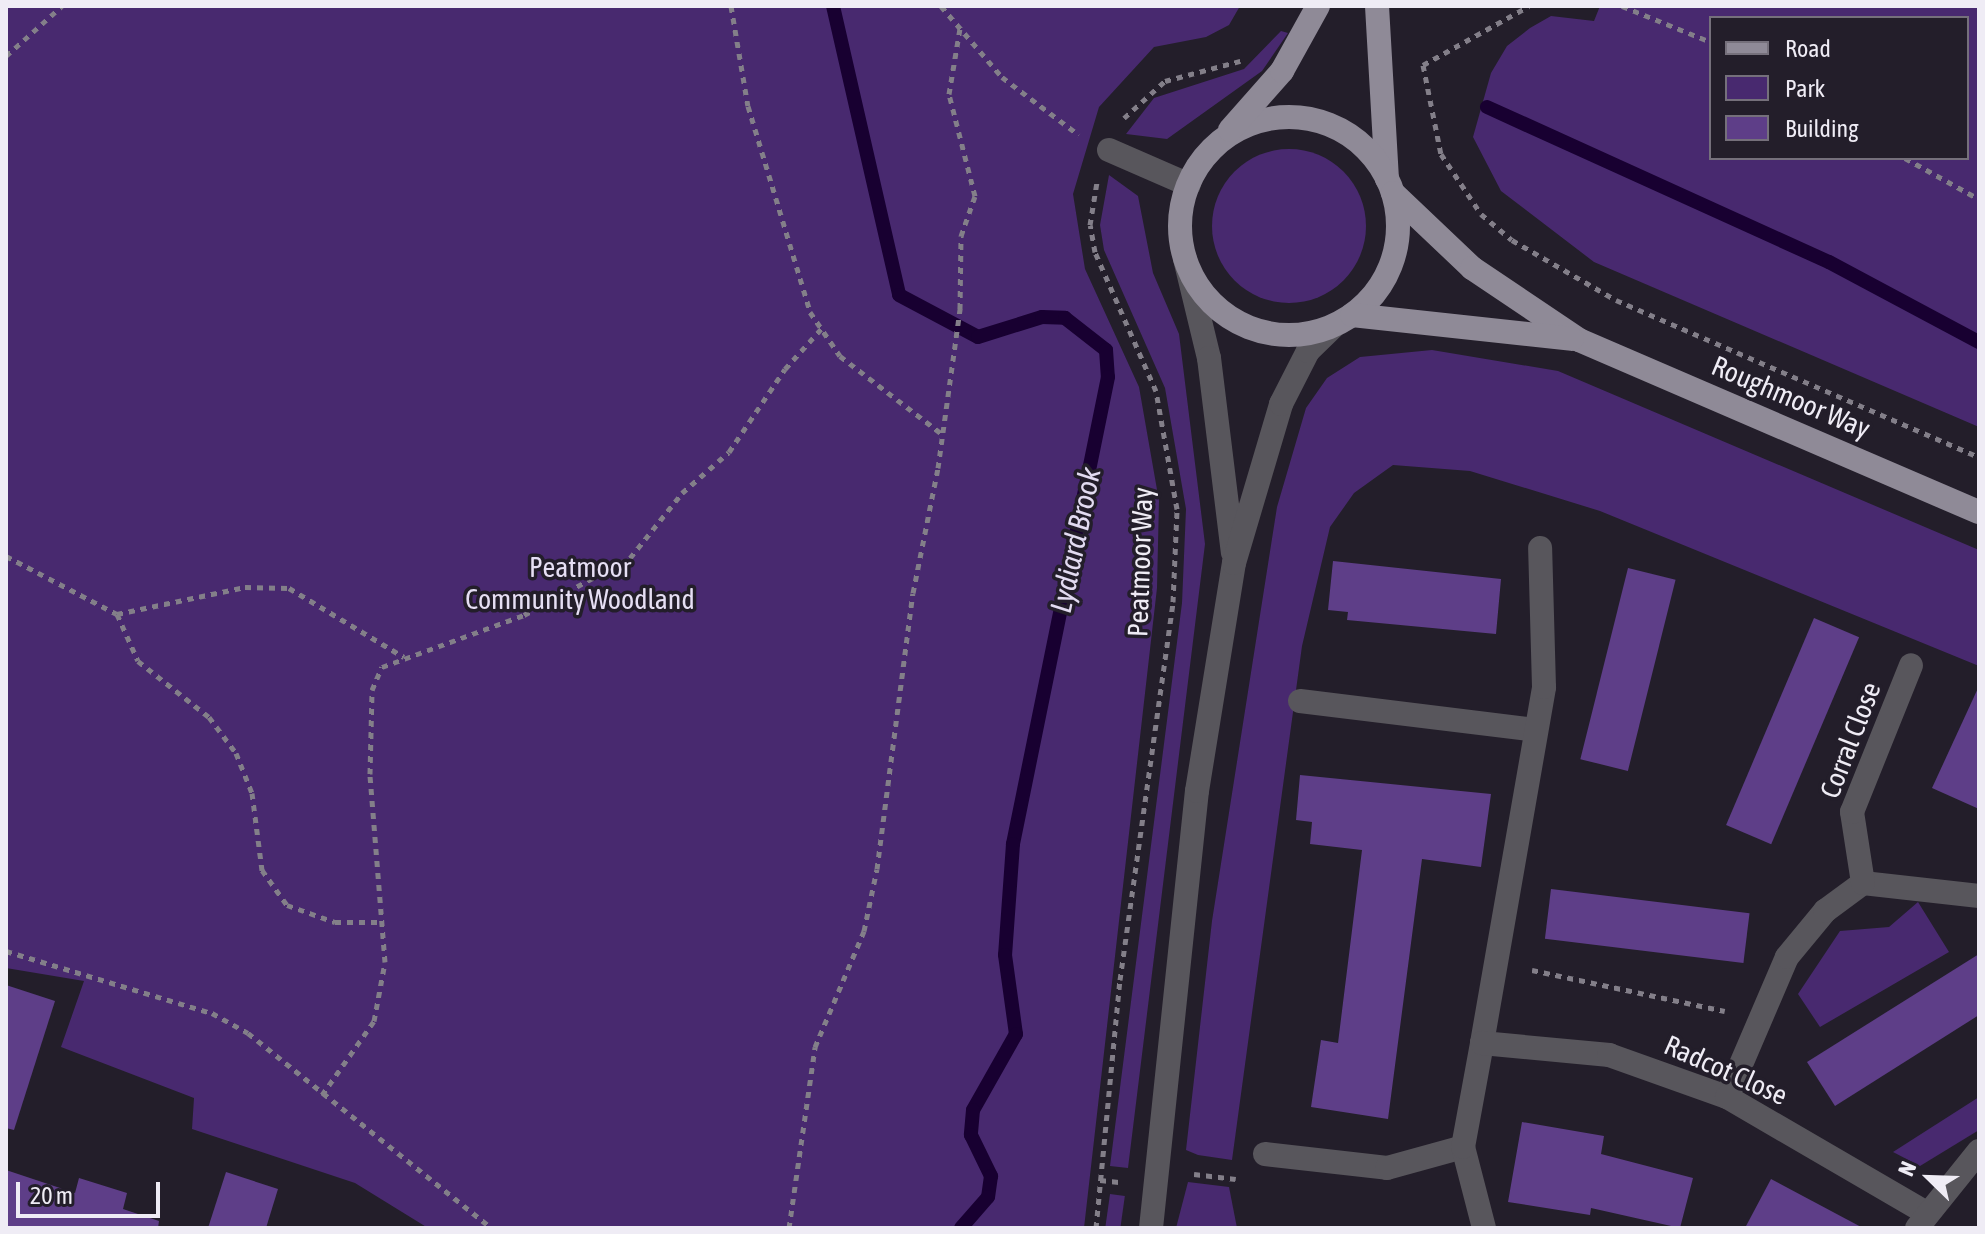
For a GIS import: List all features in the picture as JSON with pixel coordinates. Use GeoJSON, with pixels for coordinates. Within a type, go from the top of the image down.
{"type":"FeatureCollection","features":[{"type":"Feature","properties":{"kind":"main road"},"geometry":{"type":"LineString","coordinates":[[1318,6],[1282,71],[1209,152],[1189,185],[1180,214],[1185,259],[1207,299],[1243,326],[1288,336],[1342,321],[1392,261],[1390,186],[1377,6]]}},
{"type":"Feature","properties":{"kind":"main road"},"geometry":{"type":"LineString","coordinates":[[1209,152],[1268,119],[1313,120],[1354,138],[1390,186]]}},
{"type":"Feature","properties":{"kind":"main road","name":"Roughmoor Way"},"geometry":{"type":"LineString","coordinates":[[1390,186],[1472,268],[1579,340],[1979,512]]}},
{"type":"Feature","properties":{"kind":"main road","name":"Roughmoor Way"},"geometry":{"type":"LineString","coordinates":[[1342,321],[1579,340]]}},
{"type":"Feature","properties":{"kind":"street"},"geometry":{"type":"LineString","coordinates":[[1109,150],[1189,185]]}},
{"type":"Feature","properties":{"kind":"street"},"geometry":{"type":"LineString","coordinates":[[1185,259],[1209,358],[1234,563]]}},
{"type":"Feature","properties":{"kind":"street"},"geometry":{"type":"LineString","coordinates":[[1151,1228],[1197,791],[1234,563],[1281,404],[1308,351],[1342,321]]}},
{"type":"Feature","properties":{"kind":"street"},"geometry":{"type":"LineString","coordinates":[[1484,1228],[1463,1147],[1546,662],[1540,548]]}},
{"type":"Feature","properties":{"kind":"street","name":"Corral Close"},"geometry":{"type":"LineString","coordinates":[[1863,883],[1852,812],[1911,665]]}},
{"type":"Feature","properties":{"kind":"street"},"geometry":{"type":"LineString","coordinates":[[1300,701],[1535,730]]}},
{"type":"Feature","properties":{"kind":"street"},"geometry":{"type":"LineString","coordinates":[[1727,1097],[1755,1020],[1804,933],[1863,883],[1979,896]]}},
{"type":"Feature","properties":{"kind":"street","name":"Radcot Close"},"geometry":{"type":"LineString","coordinates":[[1482,1043],[1609,1055],[1727,1097],[1921,1221]]}},
{"type":"Feature","properties":{"kind":"street"},"geometry":{"type":"LineString","coordinates":[[1265,1154],[1387,1168],[1463,1147]]}},
{"type":"Feature","properties":{"kind":"street"},"geometry":{"type":"LineString","coordinates":[[1921,1221],[1979,1151]]}},
{"type":"Feature","properties":{"kind":"path"},"geometry":{"type":"LineString","coordinates":[[6,56],[62,6]]}},
{"type":"Feature","properties":{"kind":"path"},"geometry":{"type":"LineString","coordinates":[[731,6],[748,106],[778,189],[795,269],[821,329],[840,356],[942,434]]}},
{"type":"Feature","properties":{"kind":"path"},"geometry":{"type":"LineString","coordinates":[[941,6],[1046,116],[1109,150]]}},
{"type":"Feature","properties":{"kind":"path"},"geometry":{"type":"LineString","coordinates":[[1529,6],[1423,65],[1446,164],[1481,214],[1512,240],[1616,300],[1979,457]]}},
{"type":"Feature","properties":{"kind":"path"},"geometry":{"type":"LineString","coordinates":[[1622,6],[1709,41]]}},
{"type":"Feature","properties":{"kind":"path"},"geometry":{"type":"LineString","coordinates":[[789,1228],[815,1047],[864,931],[877,869],[960,309],[961,236],[975,196],[949,94],[960,28]]}},
{"type":"Feature","properties":{"kind":"path","name":"Peatmoor Way"},"geometry":{"type":"LineString","coordinates":[[1096,1228],[1120,980],[1173,602],[1177,509],[1156,391],[1093,239],[1092,202],[1109,150],[1131,106],[1148,91],[1246,56]]}},
{"type":"Feature","properties":{"kind":"path"},"geometry":{"type":"LineString","coordinates":[[1909,160],[1979,199]]}},
{"type":"Feature","properties":{"kind":"path"},"geometry":{"type":"LineString","coordinates":[[322,1095],[374,1021],[385,962],[372,690],[382,667],[524,615],[630,558],[682,493],[729,452],[785,369],[821,329]]}},
{"type":"Feature","properties":{"kind":"path"},"geometry":{"type":"LineString","coordinates":[[6,556],[117,614],[138,661],[209,717],[236,753],[273,890],[287,905],[335,922],[381,922]]}},
{"type":"Feature","properties":{"kind":"path"},"geometry":{"type":"LineString","coordinates":[[117,614],[245,587],[289,588],[404,657]]}},
{"type":"Feature","properties":{"kind":"path"},"geometry":{"type":"LineString","coordinates":[[6,951],[212,1013],[248,1033],[491,1228]]}},
{"type":"Feature","properties":{"kind":"path","name":"Radcot Close"},"geometry":{"type":"LineString","coordinates":[[1495,965],[1611,983],[1755,1020]]}},
{"type":"Feature","properties":{"kind":"green space","name":"Peatmoor Community Woodland"},"geometry":{"type":"Polygon","coordinates":[[[6,6],[1240,6],[1229,25],[1206,37],[1154,47],[1099,107],[1073,194],[1085,269],[1139,387],[1159,501],[1157,588],[1084,1228],[428,1228],[355,1183],[192,1129],[194,1098],[61,1047],[84,981],[6,968],[6,6]]]}},
{"type":"Feature","properties":{"kind":"green space"},"geometry":{"type":"Polygon","coordinates":[[[1600,6],[1979,6],[1979,427],[1594,262],[1501,191],[1473,137],[1491,73],[1507,46],[1551,16],[1594,21],[1600,6]]]}},
{"type":"Feature","properties":{"kind":"green space"},"geometry":{"type":"Polygon","coordinates":[[[1281,31],[1288,33],[1262,71],[1167,139],[1126,134],[1154,98],[1244,69],[1281,31]]]}},
{"type":"Feature","properties":{"kind":"green space"},"geometry":{"type":"Polygon","coordinates":[[[1289,149],[1318,155],[1343,172],[1360,197],[1366,226],[1360,255],[1343,280],[1318,297],[1289,303],[1260,297],[1235,280],[1218,255],[1212,226],[1218,197],[1235,172],[1260,155],[1289,149]]]}},
{"type":"Feature","properties":{"kind":"green space"},"geometry":{"type":"Polygon","coordinates":[[[1109,175],[1138,196],[1153,273],[1179,334],[1205,544],[1128,1168],[1110,1166],[1182,603],[1186,509],[1165,388],[1104,250],[1100,225],[1109,175]]]}},
{"type":"Feature","properties":{"kind":"green space"},"geometry":{"type":"Polygon","coordinates":[[[1432,350],[1558,371],[1979,550],[1979,666],[1600,511],[1470,471],[1393,465],[1354,493],[1330,527],[1302,646],[1232,1160],[1198,1155],[1186,1150],[1212,921],[1277,507],[1306,408],[1327,378],[1360,357],[1432,350]]]}},
{"type":"Feature","properties":{"kind":"green space"},"geometry":{"type":"Polygon","coordinates":[[[1918,902],[1949,952],[1820,1027],[1798,994],[1840,931],[1889,927],[1918,902]]]}},
{"type":"Feature","properties":{"kind":"green space"},"geometry":{"type":"Polygon","coordinates":[[[1979,1097],[1979,1130],[1920,1166],[1893,1152],[1979,1097]]]}},
{"type":"Feature","properties":{"kind":"green space"},"geometry":{"type":"Polygon","coordinates":[[[1188,1182],[1229,1187],[1237,1228],[1176,1228],[1188,1182]]]}},
{"type":"Feature","properties":{"kind":"green space"},"geometry":{"type":"Polygon","coordinates":[[[1110,1194],[1125,1196],[1120,1228],[1105,1228],[1110,1194]]]}},
{"type":"Feature","properties":{"kind":"building"},"geometry":{"type":"Polygon","coordinates":[[[1333,561],[1501,579],[1496,634],[1347,620],[1348,612],[1328,610],[1333,561]]]}},
{"type":"Feature","properties":{"kind":"building"},"geometry":{"type":"Polygon","coordinates":[[[1628,568],[1676,580],[1628,771],[1580,759],[1628,568]]]}},
{"type":"Feature","properties":{"kind":"building"},"geometry":{"type":"Polygon","coordinates":[[[1814,618],[1859,637],[1771,844],[1726,825],[1814,618]]]}},
{"type":"Feature","properties":{"kind":"building"},"geometry":{"type":"Polygon","coordinates":[[[1979,686],[1979,809],[1932,788],[1979,686]]]}},
{"type":"Feature","properties":{"kind":"building"},"geometry":{"type":"Polygon","coordinates":[[[1300,775],[1491,794],[1481,867],[1422,859],[1388,1119],[1311,1107],[1321,1040],[1338,1043],[1362,850],[1310,844],[1312,822],[1296,820],[1300,775]]]}},
{"type":"Feature","properties":{"kind":"building"},"geometry":{"type":"Polygon","coordinates":[[[1551,889],[1750,913],[1743,963],[1545,939],[1551,889]]]}},
{"type":"Feature","properties":{"kind":"building"},"geometry":{"type":"Polygon","coordinates":[[[1979,954],[1979,1015],[1835,1106],[1807,1062],[1979,954]]]}},
{"type":"Feature","properties":{"kind":"building"},"geometry":{"type":"Polygon","coordinates":[[[6,985],[55,1001],[14,1130],[6,1128],[6,985]]]}},
{"type":"Feature","properties":{"kind":"building"},"geometry":{"type":"Polygon","coordinates":[[[1522,1122],[1604,1136],[1601,1154],[1693,1178],[1680,1228],[1591,1208],[1590,1215],[1508,1202],[1522,1122]]]}},
{"type":"Feature","properties":{"kind":"building"},"geometry":{"type":"Polygon","coordinates":[[[6,1170],[75,1193],[79,1178],[127,1193],[123,1209],[159,1221],[158,1228],[6,1228],[6,1170]]]}},
{"type":"Feature","properties":{"kind":"building"},"geometry":{"type":"Polygon","coordinates":[[[226,1172],[278,1189],[266,1228],[208,1228],[226,1172]]]}},
{"type":"Feature","properties":{"kind":"building"},"geometry":{"type":"Polygon","coordinates":[[[1771,1179],[1863,1228],[1745,1228],[1771,1179]]]}},
{"type":"Feature","properties":{"kind":"waterway","name":"Lydiard Brook"},"geometry":{"type":"LineString","coordinates":[[833,6],[899,295],[978,337],[1042,317],[1065,318],[1106,350],[1108,377],[1013,844],[1005,955],[1016,1034],[973,1110],[971,1135],[991,1176],[988,1197],[961,1228]]}},
{"type":"Feature","properties":{"kind":"waterway"},"geometry":{"type":"LineString","coordinates":[[1487,107],[1829,262],[1979,342]]}}]}
